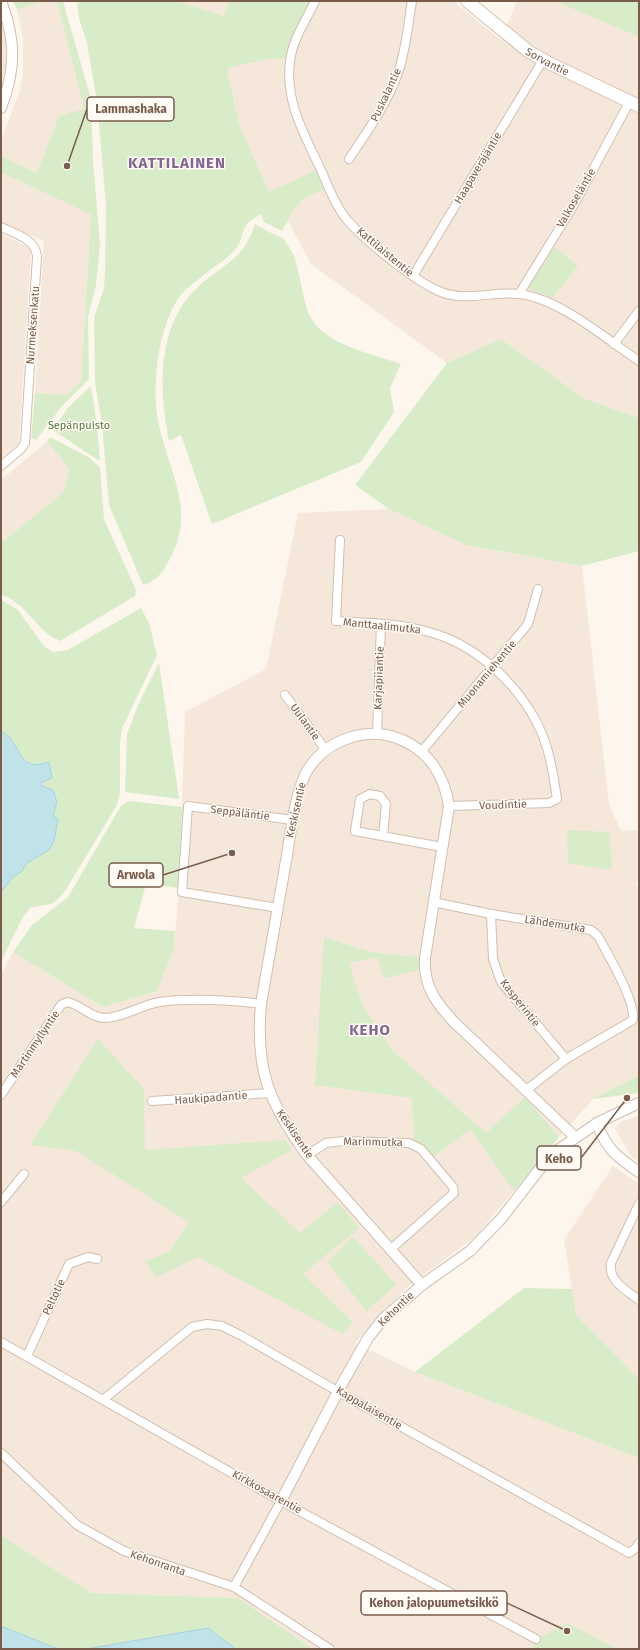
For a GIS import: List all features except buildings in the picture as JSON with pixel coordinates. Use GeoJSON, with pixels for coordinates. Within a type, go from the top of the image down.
{"type":"FeatureCollection","features":[{"type":"Feature","properties":{"kind":"main road","name":"Sorvantie"},"geometry":{"type":"LineString","coordinates":[[467,1],[516,42],[543,60],[634,103]]}},
{"type":"Feature","properties":{"kind":"street"},"geometry":{"type":"LineString","coordinates":[[1,1],[10,28],[13,59],[8,91],[1,108]]}},
{"type":"Feature","properties":{"kind":"street","name":"Kattilaistentie"},"geometry":{"type":"LineString","coordinates":[[315,1],[297,38],[290,62],[290,94],[300,126],[329,189],[348,220],[413,276],[429,286],[460,298],[519,294],[543,301],[569,312],[639,361]]}},
{"type":"Feature","properties":{"kind":"street","name":"Puskalantie"},"geometry":{"type":"LineString","coordinates":[[349,159],[371,127],[397,74],[404,50],[412,1]]}},
{"type":"Feature","properties":{"kind":"street","name":"Haapaveräjäntie"},"geometry":{"type":"LineString","coordinates":[[413,276],[543,60]]}},
{"type":"Feature","properties":{"kind":"street","name":"Valkoseläntie"},"geometry":{"type":"LineString","coordinates":[[519,294],[634,103]]}},
{"type":"Feature","properties":{"kind":"street","name":"Nurmeksenkatu"},"geometry":{"type":"LineString","coordinates":[[1,227],[29,241],[37,251],[25,442],[21,449],[1,466]]}},
{"type":"Feature","properties":{"kind":"street"},"geometry":{"type":"LineString","coordinates":[[614,344],[639,311]]}},
{"type":"Feature","properties":{"kind":"street","name":"Manttaalimutka"},"geometry":{"type":"LineString","coordinates":[[340,540],[336,621],[406,626],[430,632],[452,640],[494,667],[521,698],[536,720],[553,768],[557,799]]}},
{"type":"Feature","properties":{"kind":"street","name":"Muonamiehentie"},"geometry":{"type":"LineString","coordinates":[[422,751],[494,667],[528,624],[538,589]]}},
{"type":"Feature","properties":{"kind":"street","name":"Karjapiiantie"},"geometry":{"type":"LineString","coordinates":[[377,733],[380,624]]}},
{"type":"Feature","properties":{"kind":"street","name":"Uulantie"},"geometry":{"type":"LineString","coordinates":[[285,695],[325,749]]}},
{"type":"Feature","properties":{"kind":"street","name":"Keskisentie"},"geometry":{"type":"LineString","coordinates":[[422,1285],[308,1155],[279,1114],[270,1094],[265,1077],[260,1043],[261,1004],[293,820],[303,780],[310,765],[325,749],[355,736],[377,733],[400,739],[422,751],[438,770],[447,793],[449,806],[433,902],[424,969],[426,980],[433,997],[454,1022],[575,1137]]}},
{"type":"Feature","properties":{"kind":"street"},"geometry":{"type":"LineString","coordinates":[[383,836],[386,804],[380,796],[370,794],[360,799],[355,831],[442,847]]}},
{"type":"Feature","properties":{"kind":"street","name":"Voudintie"},"geometry":{"type":"LineString","coordinates":[[449,806],[549,803],[557,799]]}},
{"type":"Feature","properties":{"kind":"street","name":"Seppäläntie"},"geometry":{"type":"LineString","coordinates":[[278,908],[182,892],[188,806],[293,820]]}},
{"type":"Feature","properties":{"kind":"street","name":"Lähdemutka"},"geometry":{"type":"LineString","coordinates":[[433,902],[491,914],[591,930],[598,936],[631,1001],[634,1013],[633,1020],[566,1059],[525,1091]]}},
{"type":"Feature","properties":{"kind":"street","name":"Kasperintie"},"geometry":{"type":"LineString","coordinates":[[491,914],[493,959],[501,982],[566,1059]]}},
{"type":"Feature","properties":{"kind":"street","name":"Martinmyllyntie"},"geometry":{"type":"LineString","coordinates":[[1,1096],[62,1005],[67,1002],[74,1003],[102,1018],[122,1014],[146,1005],[160,1002],[236,1002],[261,1004]]}},
{"type":"Feature","properties":{"kind":"street","name":"Haukipadantie"},"geometry":{"type":"LineString","coordinates":[[152,1101],[270,1094]]}},
{"type":"Feature","properties":{"kind":"street","name":"Kehontie"},"geometry":{"type":"LineString","coordinates":[[234,1587],[282,1501],[368,1338],[383,1319],[422,1285],[470,1251],[501,1219],[542,1166],[555,1152],[596,1123],[639,1103]]}},
{"type":"Feature","properties":{"kind":"street"},"geometry":{"type":"LineString","coordinates":[[596,1123],[603,1139],[610,1149],[639,1172]]}},
{"type":"Feature","properties":{"kind":"street","name":"Marinmutka"},"geometry":{"type":"LineString","coordinates":[[308,1155],[326,1143],[343,1141],[409,1143],[421,1149],[453,1187],[454,1193],[391,1249]]}},
{"type":"Feature","properties":{"kind":"street"},"geometry":{"type":"LineString","coordinates":[[1,1202],[24,1174]]}},
{"type":"Feature","properties":{"kind":"street"},"geometry":{"type":"LineString","coordinates":[[639,1204],[611,1263],[610,1270],[612,1276],[619,1284],[639,1300]]}},
{"type":"Feature","properties":{"kind":"street","name":"Peltotie"},"geometry":{"type":"LineString","coordinates":[[27,1356],[69,1264],[88,1257],[97,1259]]}},
{"type":"Feature","properties":{"kind":"street","name":"Kappalaisentie"},"geometry":{"type":"LineString","coordinates":[[104,1399],[192,1327],[207,1324],[222,1326],[629,1553],[639,1544]]}},
{"type":"Feature","properties":{"kind":"street","name":"Kirkkosaarentie"},"geometry":{"type":"LineString","coordinates":[[1,1342],[282,1501],[536,1639]]}},
{"type":"Feature","properties":{"kind":"street","name":"Kehonranta"},"geometry":{"type":"LineString","coordinates":[[1,1453],[78,1525],[91,1534],[124,1551],[223,1585],[234,1587],[330,1649]]}},
{"type":"Feature","properties":{"kind":"shaded area"},"geometry":{"type":"Polygon","coordinates":[[[43,1],[57,3],[84,110],[59,116],[37,173],[1,156],[1,141],[19,93],[23,75],[23,38],[17,10],[43,1]]]}},
{"type":"Feature","properties":{"kind":"shaded area"},"geometry":{"type":"Polygon","coordinates":[[[177,1],[229,1],[225,16],[177,1]]]}},
{"type":"Feature","properties":{"kind":"shaded area"},"geometry":{"type":"Polygon","coordinates":[[[311,1],[453,1],[501,40],[517,1],[554,1],[639,37],[639,418],[585,399],[501,339],[447,363],[311,264],[288,221],[294,209],[301,200],[310,194],[329,189],[320,168],[269,192],[239,124],[227,68],[269,59],[285,59],[294,35],[311,1]]]}},
{"type":"Feature","properties":{"kind":"shaded area"},"geometry":{"type":"Polygon","coordinates":[[[1,17],[5,30],[7,68],[1,93],[1,17]]]}},
{"type":"Feature","properties":{"kind":"shaded area"},"geometry":{"type":"Polygon","coordinates":[[[1,172],[91,215],[81,381],[67,395],[35,393],[44,241],[1,221],[1,172]]]}},
{"type":"Feature","properties":{"kind":"shaded area"},"geometry":{"type":"Polygon","coordinates":[[[1,234],[28,247],[31,252],[19,443],[1,458],[1,234]]]}},
{"type":"Feature","properties":{"kind":"shaded area"},"geometry":{"type":"Polygon","coordinates":[[[48,441],[69,468],[64,492],[1,543],[1,480],[48,441]]]}},
{"type":"Feature","properties":{"kind":"shaded area"},"geometry":{"type":"Polygon","coordinates":[[[389,509],[466,545],[582,566],[609,804],[621,831],[639,830],[639,882],[635,881],[639,891],[639,1075],[593,1099],[475,1237],[405,1289],[355,1343],[415,1372],[639,1458],[639,1649],[313,1649],[238,1598],[91,1593],[1,1535],[1,974],[13,952],[103,1007],[157,991],[174,949],[179,888],[185,712],[266,669],[298,513],[389,509]]]}},
{"type":"Feature","properties":{"kind":"shaded area"},"geometry":{"type":"Polygon","coordinates":[[[639,1116],[639,1162],[631,1156],[615,1129],[619,1122],[639,1116]]]}},
{"type":"Feature","properties":{"kind":"shaded area"},"geometry":{"type":"Polygon","coordinates":[[[613,1166],[639,1184],[639,1379],[576,1315],[564,1240],[613,1166]]]}},
{"type":"Feature","properties":{"kind":"green space"},"geometry":{"type":"Polygon","coordinates":[[[13,1],[43,1],[17,10],[13,1]]]}},
{"type":"Feature","properties":{"kind":"green space"},"geometry":{"type":"Polygon","coordinates":[[[52,1],[63,1],[91,99],[93,160],[100,245],[96,285],[88,317],[89,379],[62,406],[36,440],[31,438],[35,393],[67,395],[81,381],[91,215],[1,172],[1,156],[37,173],[59,116],[84,109],[57,3],[52,1]]]}},
{"type":"Feature","properties":{"kind":"green space"},"geometry":{"type":"Polygon","coordinates":[[[77,1],[177,1],[224,16],[229,1],[311,1],[294,35],[285,59],[269,59],[227,68],[239,124],[269,192],[320,168],[329,189],[310,195],[304,199],[295,208],[282,231],[264,222],[261,214],[250,221],[246,225],[240,243],[236,248],[183,292],[176,301],[170,313],[160,346],[156,398],[157,415],[161,435],[178,490],[181,507],[181,525],[176,544],[167,564],[154,580],[143,585],[109,505],[102,425],[95,382],[94,318],[104,288],[106,205],[97,102],[87,43],[79,18],[77,1]]]}},
{"type":"Feature","properties":{"kind":"green space"},"geometry":{"type":"Polygon","coordinates":[[[554,1],[639,1],[639,37],[554,1]]]}},
{"type":"Feature","properties":{"kind":"green space"},"geometry":{"type":"Polygon","coordinates":[[[255,224],[283,238],[289,247],[294,256],[308,312],[314,323],[335,340],[362,352],[401,364],[390,388],[394,412],[361,462],[212,524],[181,435],[169,441],[163,396],[164,355],[169,335],[176,317],[186,300],[200,285],[239,254],[250,237],[255,224]]]}},
{"type":"Feature","properties":{"kind":"green space"},"geometry":{"type":"Polygon","coordinates":[[[555,247],[578,266],[552,298],[528,288],[555,247]]]}},
{"type":"Feature","properties":{"kind":"green space"},"geometry":{"type":"Polygon","coordinates":[[[501,339],[585,399],[639,418],[639,551],[582,566],[466,545],[389,509],[355,485],[447,363],[501,339]]]}},
{"type":"Feature","properties":{"kind":"green space","name":"Sepänpuisto"},"geometry":{"type":"Polygon","coordinates":[[[91,386],[97,425],[100,459],[98,460],[53,430],[67,409],[91,386]]]}},
{"type":"Feature","properties":{"kind":"green space"},"geometry":{"type":"Polygon","coordinates":[[[50,437],[90,458],[100,468],[104,519],[136,590],[135,596],[60,641],[44,631],[18,604],[1,595],[1,543],[64,492],[69,468],[47,441],[50,437]]]}},
{"type":"Feature","properties":{"kind":"green space"},"geometry":{"type":"Polygon","coordinates":[[[1,600],[17,609],[44,646],[53,652],[68,650],[141,608],[149,623],[157,655],[122,728],[120,743],[120,792],[117,805],[65,891],[51,904],[31,907],[23,917],[1,961],[1,892],[13,877],[22,871],[27,863],[49,850],[53,816],[57,802],[42,786],[48,762],[37,765],[30,764],[20,755],[8,736],[1,731],[1,600]]]}},
{"type":"Feature","properties":{"kind":"green space"},"geometry":{"type":"Polygon","coordinates":[[[159,663],[179,799],[125,792],[127,734],[139,703],[159,663]]]}},
{"type":"Feature","properties":{"kind":"green space"},"geometry":{"type":"Polygon","coordinates":[[[130,801],[182,807],[179,888],[146,884],[134,928],[175,931],[174,949],[157,991],[103,1007],[13,952],[32,925],[68,897],[119,809],[122,805],[130,801]]]}},
{"type":"Feature","properties":{"kind":"green space"},"geometry":{"type":"Polygon","coordinates":[[[567,830],[610,832],[612,870],[568,863],[567,830]]]}},
{"type":"Feature","properties":{"kind":"green space"},"geometry":{"type":"Polygon","coordinates":[[[324,937],[370,952],[425,958],[424,969],[384,978],[377,957],[349,963],[362,1004],[393,1051],[486,1133],[525,1097],[559,1137],[514,1191],[470,1129],[432,1158],[414,1142],[412,1098],[315,1085],[324,937]]]}},
{"type":"Feature","properties":{"kind":"green space"},"geometry":{"type":"Polygon","coordinates":[[[98,1039],[144,1089],[145,1150],[285,1140],[292,1150],[241,1178],[300,1233],[338,1202],[359,1228],[303,1274],[353,1322],[342,1334],[198,1257],[156,1277],[145,1261],[169,1252],[189,1222],[76,1151],[30,1145],[98,1039]]]}},
{"type":"Feature","properties":{"kind":"green space"},"geometry":{"type":"Polygon","coordinates":[[[639,1075],[639,1093],[593,1099],[639,1075]]]}},
{"type":"Feature","properties":{"kind":"green space"},"geometry":{"type":"Polygon","coordinates":[[[353,1237],[396,1284],[367,1311],[327,1263],[353,1237]]]}},
{"type":"Feature","properties":{"kind":"green space"},"geometry":{"type":"Polygon","coordinates":[[[524,1288],[572,1289],[576,1315],[639,1379],[639,1458],[415,1372],[524,1288]]]}},
{"type":"Feature","properties":{"kind":"green space"},"geometry":{"type":"Polygon","coordinates":[[[1,1535],[91,1593],[238,1598],[313,1649],[236,1649],[208,1628],[86,1649],[58,1649],[1,1626],[1,1535]]]}},
{"type":"Feature","properties":{"kind":"green space"},"geometry":{"type":"Polygon","coordinates":[[[567,1623],[617,1649],[533,1649],[536,1639],[567,1623]]]}},
{"type":"Feature","properties":{"kind":"water"},"geometry":{"type":"Polygon","coordinates":[[[1,731],[8,736],[20,755],[30,764],[38,765],[49,762],[52,778],[42,782],[42,786],[53,790],[57,802],[53,816],[58,819],[54,841],[49,850],[27,863],[22,871],[13,877],[1,892],[1,731]]]}},
{"type":"Feature","properties":{"kind":"water"},"geometry":{"type":"Polygon","coordinates":[[[1,1626],[58,1649],[1,1649],[1,1626]]]}},
{"type":"Feature","properties":{"kind":"water"},"geometry":{"type":"Polygon","coordinates":[[[208,1628],[236,1649],[86,1649],[208,1628]]]}},
{"type":"Feature","properties":{"kind":"place","name":"Lammashaka"},"geometry":{"type":"Point","coordinates":[67,166]}},
{"type":"Feature","properties":{"kind":"place","name":"Arwola"},"geometry":{"type":"Point","coordinates":[232,853]}},
{"type":"Feature","properties":{"kind":"place","name":"Keho"},"geometry":{"type":"Point","coordinates":[627,1098]}},
{"type":"Feature","properties":{"kind":"place","name":"Kehon jalopuumetsikkö"},"geometry":{"type":"Point","coordinates":[567,1631]}},
{"type":"Feature","properties":{"kind":"district","name":"KATTILAINEN"},"geometry":{"type":"Point","coordinates":[177,163]}},
{"type":"Feature","properties":{"kind":"district","name":"KEHO"},"geometry":{"type":"Point","coordinates":[370,1030]}}]}
